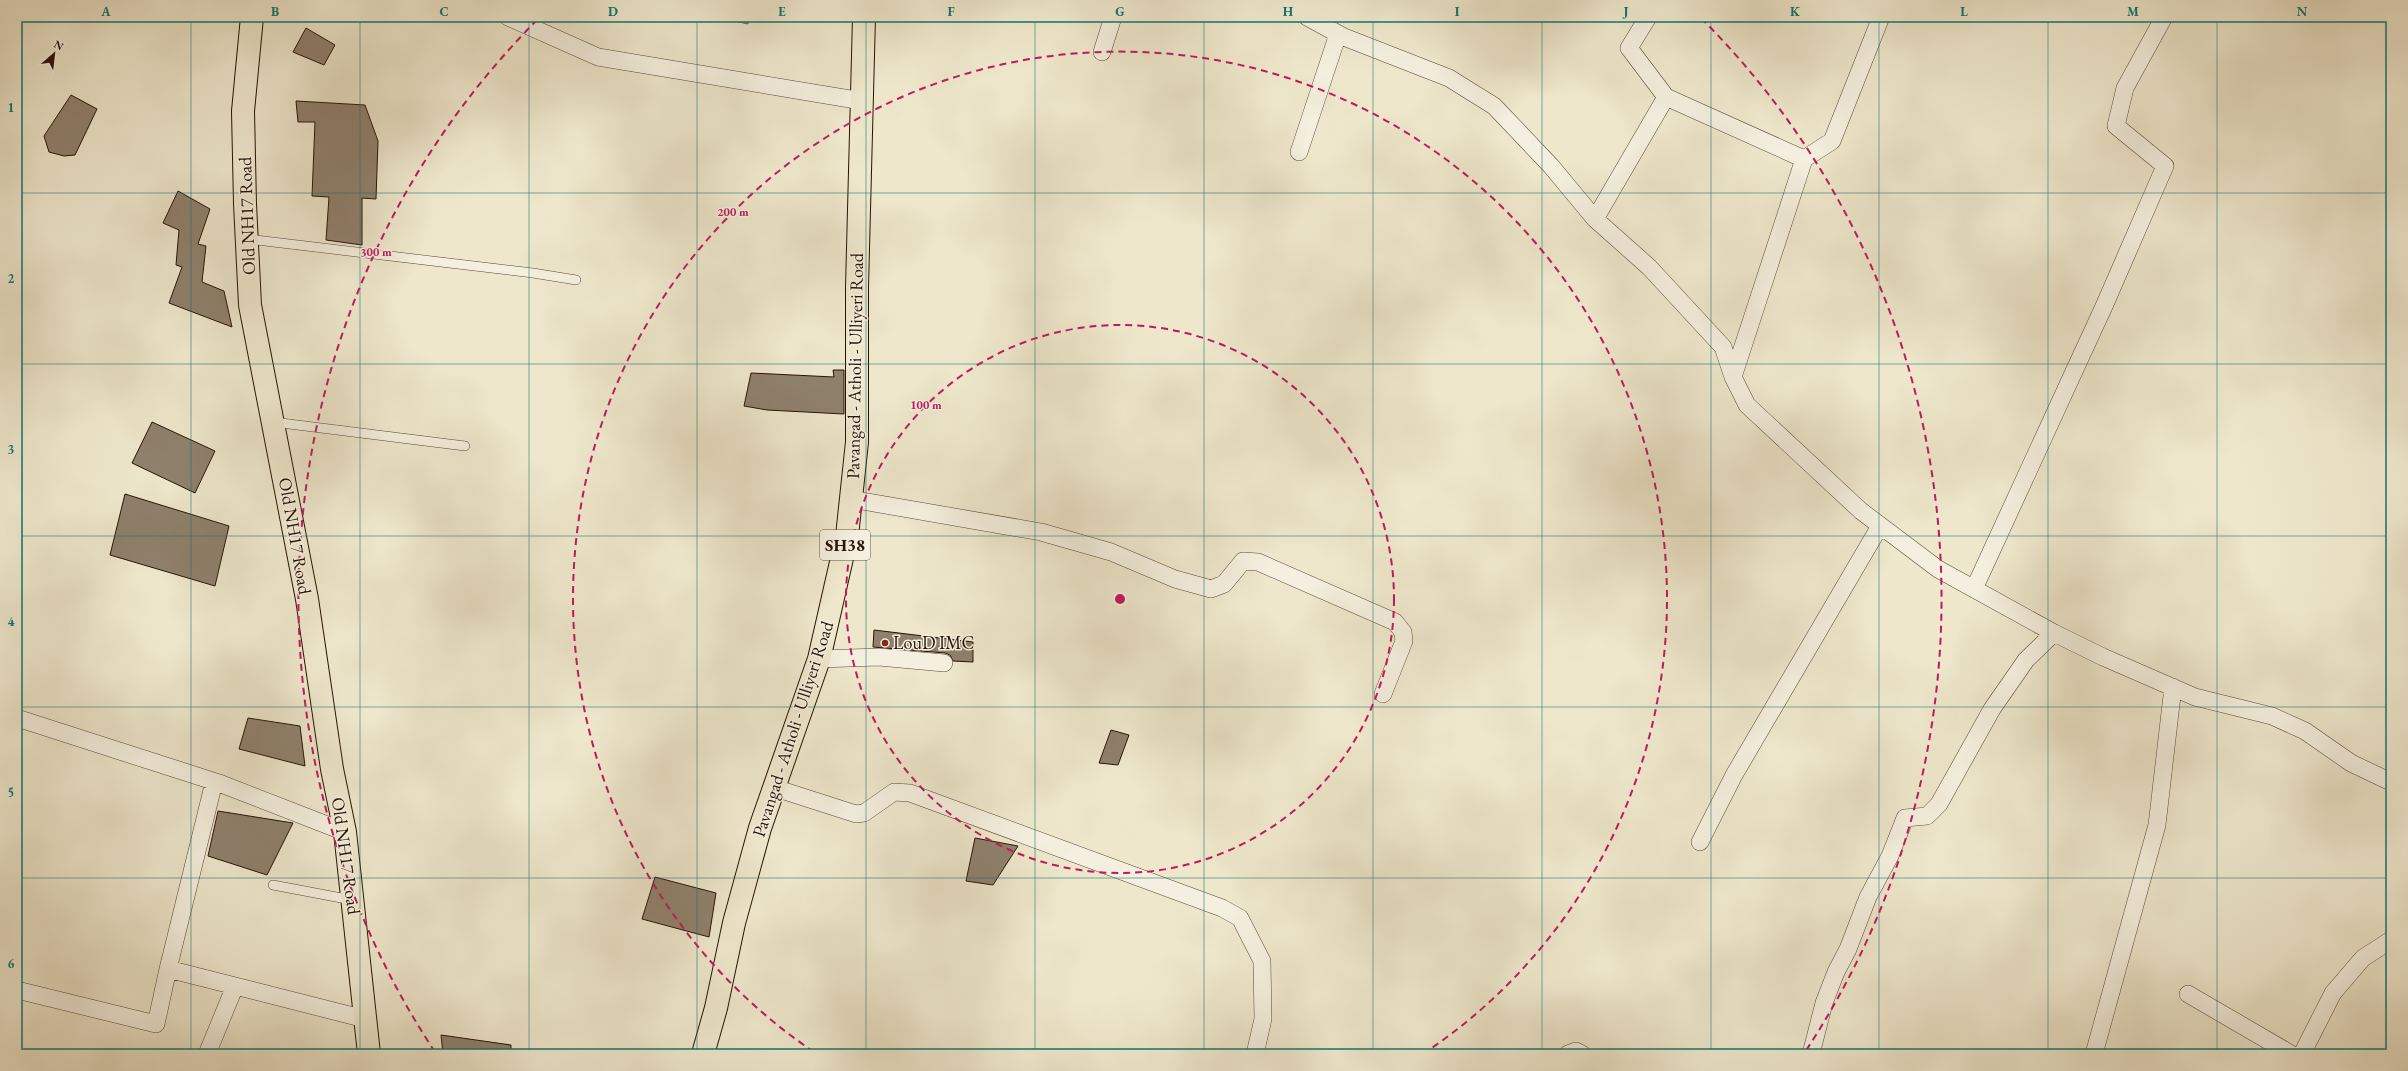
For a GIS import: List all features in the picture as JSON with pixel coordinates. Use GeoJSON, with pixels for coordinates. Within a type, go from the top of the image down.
{"type":"FeatureCollection","features":[{"type":"Feature","properties":{"kind":"main road","name":"Old NH17 Road"},"geometry":{"type":"LineString","coordinates":[[252,17],[243,111],[250,305],[307,599],[332,769],[345,832],[369,1054]]}},
{"type":"Feature","properties":{"kind":"main road","name":"Pavangad - Atholi - Ulliyeri Road"},"geometry":{"type":"LineString","coordinates":[[703,1054],[716,1008],[734,923],[760,828],[819,659],[848,536],[857,442],[857,286],[864,17]]}},
{"type":"Feature","properties":{"kind":"street"},"geometry":{"type":"LineString","coordinates":[[508,17],[598,57],[862,101]]}},
{"type":"Feature","properties":{"kind":"street"},"geometry":{"type":"LineString","coordinates":[[1102,52],[1113,17]]}},
{"type":"Feature","properties":{"kind":"street"},"geometry":{"type":"LineString","coordinates":[[1307,17],[1338,34],[1449,78],[1494,106],[1551,166],[1595,219],[1649,267],[1723,348],[1733,377],[1747,405],[1837,490],[1880,526],[1910,546],[1938,568],[2054,633],[2104,657],[2196,697],[2272,716],[2305,731],[2351,763],[2391,782]]}},
{"type":"Feature","properties":{"kind":"street"},"geometry":{"type":"LineString","coordinates":[[1648,17],[1629,48],[1666,97],[1804,158]]}},
{"type":"Feature","properties":{"kind":"street"},"geometry":{"type":"LineString","coordinates":[[1733,377],[1804,158],[1832,141],[1881,17]]}},
{"type":"Feature","properties":{"kind":"street"},"geometry":{"type":"LineString","coordinates":[[1974,588],[2102,311],[2165,166],[2116,126],[2125,88],[2164,17]]}},
{"type":"Feature","properties":{"kind":"street"},"geometry":{"type":"LineString","coordinates":[[1299,152],[1338,34]]}},
{"type":"Feature","properties":{"kind":"street"},"geometry":{"type":"LineString","coordinates":[[1595,219],[1666,97]]}},
{"type":"Feature","properties":{"kind":"street"},"geometry":{"type":"LineString","coordinates":[[851,499],[1041,532],[1111,552],[1175,579],[1211,589],[1224,584],[1243,561],[1258,562],[1395,622],[1403,632],[1404,641],[1383,694]]}},
{"type":"Feature","properties":{"kind":"street"},"geometry":{"type":"LineString","coordinates":[[1700,842],[1734,775],[1880,526]]}},
{"type":"Feature","properties":{"kind":"street"},"geometry":{"type":"LineString","coordinates":[[1811,1054],[1824,1003],[1836,972],[1848,949],[1868,897],[1890,856],[1905,818],[1927,816],[1939,804],[1992,709],[2026,660],[2054,633]]}},
{"type":"Feature","properties":{"kind":"street"},"geometry":{"type":"LineString","coordinates":[[819,659],[878,657],[944,663]]}},
{"type":"Feature","properties":{"kind":"street"},"geometry":{"type":"LineString","coordinates":[[2094,1054],[2156,825],[2173,687]]}},
{"type":"Feature","properties":{"kind":"street"},"geometry":{"type":"LineString","coordinates":[[17,718],[214,782],[345,832]]}},
{"type":"Feature","properties":{"kind":"street"},"geometry":{"type":"LineString","coordinates":[[17,990],[156,1024],[214,782]]}},
{"type":"Feature","properties":{"kind":"street"},"geometry":{"type":"LineString","coordinates":[[774,788],[856,814],[864,813],[894,792],[910,793],[1222,908],[1240,918],[1262,961],[1263,1019],[1255,1054]]}},
{"type":"Feature","properties":{"kind":"street"},"geometry":{"type":"LineString","coordinates":[[2302,1054],[2333,993],[2363,958],[2391,940]]}},
{"type":"Feature","properties":{"kind":"street"},"geometry":{"type":"LineString","coordinates":[[168,969],[365,1019]]}},
{"type":"Feature","properties":{"kind":"street"},"geometry":{"type":"LineString","coordinates":[[206,1054],[235,986]]}},
{"type":"Feature","properties":{"kind":"street"},"geometry":{"type":"LineString","coordinates":[[2188,994],[2291,1054]]}},
{"type":"Feature","properties":{"kind":"street"},"geometry":{"type":"LineString","coordinates":[[1568,1054],[1576,1051],[1582,1054]]}},
{"type":"Feature","properties":{"kind":"lane"},"geometry":{"type":"LineString","coordinates":[[247,239],[533,273],[576,280]]}},
{"type":"Feature","properties":{"kind":"lane"},"geometry":{"type":"LineString","coordinates":[[273,422],[465,446]]}},
{"type":"Feature","properties":{"kind":"lane"},"geometry":{"type":"LineString","coordinates":[[273,885],[352,900]]}},
{"type":"Feature","properties":{"kind":"shaded area"},"geometry":{"type":"Polygon","coordinates":[[[716,17],[749,17],[748,24],[716,17]]]}},
{"type":"Feature","properties":{"kind":"building"},"geometry":{"type":"Polygon","coordinates":[[[306,28],[335,45],[324,65],[293,52],[306,28]]]}},
{"type":"Feature","properties":{"kind":"building"},"geometry":{"type":"Polygon","coordinates":[[[71,95],[97,109],[75,155],[64,156],[49,152],[44,136],[71,95]]]}},
{"type":"Feature","properties":{"kind":"building"},"geometry":{"type":"Polygon","coordinates":[[[296,101],[365,105],[378,141],[376,199],[362,198],[362,245],[326,240],[329,197],[312,196],[315,122],[298,122],[296,101]]]}},
{"type":"Feature","properties":{"kind":"building"},"geometry":{"type":"Polygon","coordinates":[[[178,191],[210,209],[198,244],[206,246],[202,282],[224,291],[232,327],[169,303],[182,267],[176,265],[179,230],[163,223],[178,191]]]}},
{"type":"Feature","properties":{"kind":"building"},"geometry":{"type":"Polygon","coordinates":[[[833,370],[844,370],[844,414],[767,410],[744,406],[751,373],[834,377],[833,370]]]}},
{"type":"Feature","properties":{"kind":"building"},"geometry":{"type":"Polygon","coordinates":[[[152,422],[215,451],[195,493],[132,463],[152,422]]]}},
{"type":"Feature","properties":{"kind":"building"},"geometry":{"type":"Polygon","coordinates":[[[125,494],[229,526],[215,586],[110,555],[125,494]]]}},
{"type":"Feature","properties":{"kind":"building"},"geometry":{"type":"Polygon","coordinates":[[[874,630],[973,642],[973,662],[953,661],[950,655],[945,653],[873,647],[874,630]]]}},
{"type":"Feature","properties":{"kind":"building"},"geometry":{"type":"Polygon","coordinates":[[[248,718],[300,726],[305,766],[239,749],[248,718]]]}},
{"type":"Feature","properties":{"kind":"building"},"geometry":{"type":"Polygon","coordinates":[[[1111,730],[1129,735],[1118,765],[1099,763],[1111,730]]]}},
{"type":"Feature","properties":{"kind":"building"},"geometry":{"type":"Polygon","coordinates":[[[218,811],[293,823],[267,875],[208,856],[218,811]]]}},
{"type":"Feature","properties":{"kind":"building"},"geometry":{"type":"Polygon","coordinates":[[[975,838],[1018,846],[993,885],[966,881],[975,838]]]}},
{"type":"Feature","properties":{"kind":"building"},"geometry":{"type":"Polygon","coordinates":[[[655,877],[716,893],[709,937],[642,919],[655,877]]]}},
{"type":"Feature","properties":{"kind":"building"},"geometry":{"type":"Polygon","coordinates":[[[441,1035],[511,1045],[511,1054],[443,1054],[441,1035]]]}},
{"type":"Feature","properties":{"kind":"place","name":"LouD IMC"},"geometry":{"type":"Point","coordinates":[885,643]}}]}
